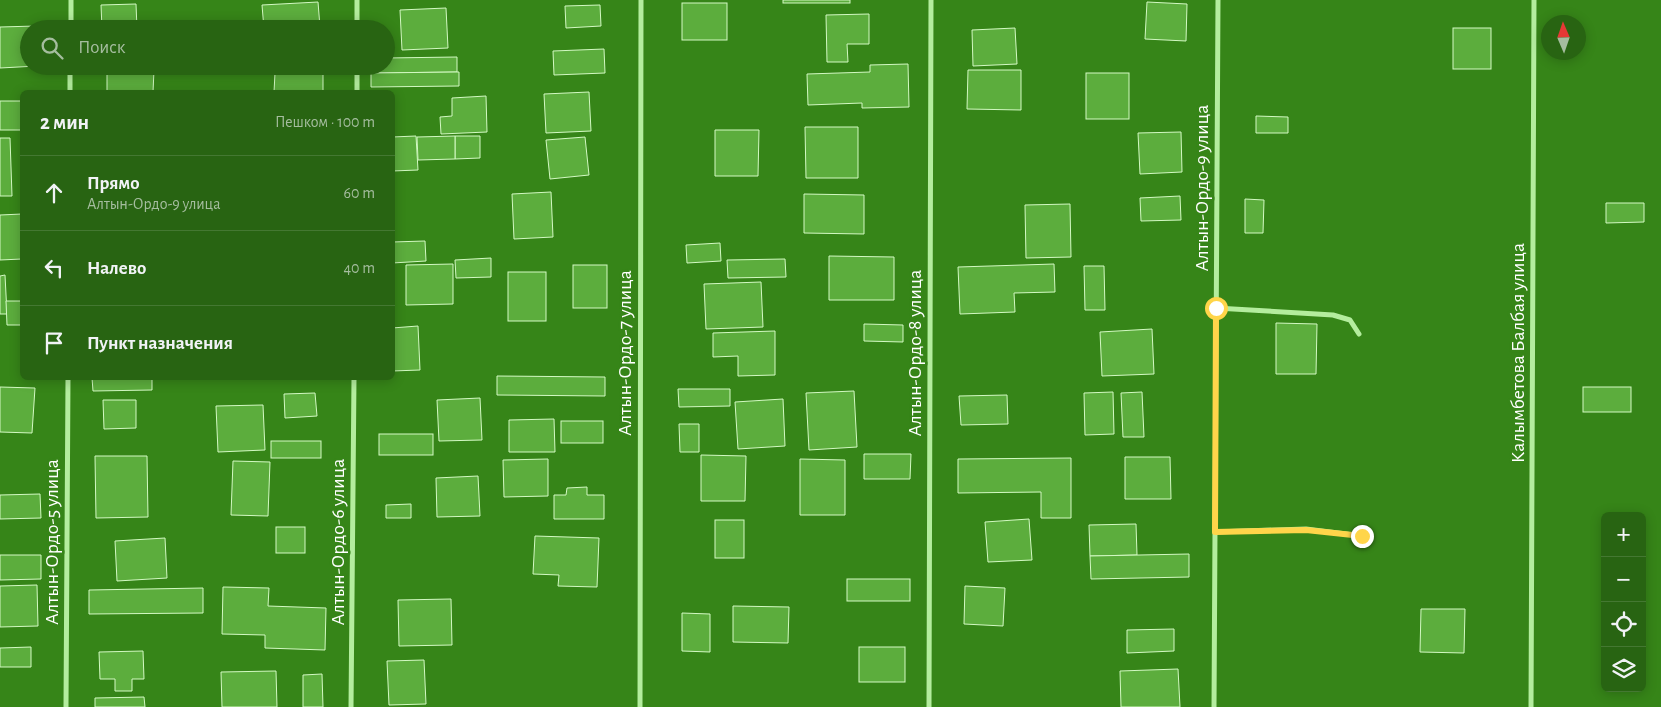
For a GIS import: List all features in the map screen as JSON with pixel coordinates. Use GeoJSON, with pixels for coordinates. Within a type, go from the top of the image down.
{"type":"FeatureCollection","features":[{"type":"Feature","properties":{"kind":"street"},"geometry":{"type":"LineString","coordinates":[[71,0],[71,20]]}},
{"type":"Feature","properties":{"kind":"street"},"geometry":{"type":"LineString","coordinates":[[357,20],[358,0]]}},
{"type":"Feature","properties":{"kind":"street","name":"Алтын-Ордо-7 улица"},"geometry":{"type":"LineString","coordinates":[[640,707],[641,0]]}},
{"type":"Feature","properties":{"kind":"street","name":"Алтын-Ордо-8 улица"},"geometry":{"type":"LineString","coordinates":[[929,707],[931,0]]}},
{"type":"Feature","properties":{"kind":"street","name":"Алтын-Ордо-9 улица"},"geometry":{"type":"LineString","coordinates":[[1214,707],[1218,0]]}},
{"type":"Feature","properties":{"kind":"street","name":"Калымбетова Балбая улица"},"geometry":{"type":"LineString","coordinates":[[1531,707],[1534,0]]}},
{"type":"Feature","properties":{"kind":"street"},"geometry":{"type":"LineString","coordinates":[[70,75],[70,90]]}},
{"type":"Feature","properties":{"kind":"street"},"geometry":{"type":"LineString","coordinates":[[357,75],[357,90]]}},
{"type":"Feature","properties":{"kind":"street"},"geometry":{"type":"LineString","coordinates":[[1216,308],[1333,315],[1350,320],[1359,334]]}},
{"type":"Feature","properties":{"kind":"street","name":"Алтын-Ордо-5 улица"},"geometry":{"type":"LineString","coordinates":[[66,707],[68,380]]}},
{"type":"Feature","properties":{"kind":"street","name":"Алтын-Ордо-6 улица"},"geometry":{"type":"LineString","coordinates":[[351,707],[354,380]]}},
{"type":"Feature","properties":{"kind":"street"},"geometry":{"type":"LineString","coordinates":[[1215,532],[1306,530],[1362,536]]}},
{"type":"Feature","properties":{"kind":"building"},"geometry":{"type":"Polygon","coordinates":[[[783,0],[850,0],[850,3],[783,3],[783,0]]]}},
{"type":"Feature","properties":{"kind":"building"},"geometry":{"type":"Polygon","coordinates":[[[318,2],[319,20],[263,20],[262,5],[318,2]]]}},
{"type":"Feature","properties":{"kind":"building"},"geometry":{"type":"Polygon","coordinates":[[[1147,2],[1187,4],[1186,41],[1145,39],[1147,2]]]}},
{"type":"Feature","properties":{"kind":"building"},"geometry":{"type":"Polygon","coordinates":[[[682,3],[727,3],[727,40],[682,40],[682,3]]]}},
{"type":"Feature","properties":{"kind":"building"},"geometry":{"type":"Polygon","coordinates":[[[136,4],[137,20],[102,20],[101,5],[136,4]]]}},
{"type":"Feature","properties":{"kind":"building"},"geometry":{"type":"Polygon","coordinates":[[[600,5],[601,26],[566,28],[565,6],[600,5]]]}},
{"type":"Feature","properties":{"kind":"building"},"geometry":{"type":"Polygon","coordinates":[[[446,8],[448,48],[402,50],[400,10],[446,8]]]}},
{"type":"Feature","properties":{"kind":"building"},"geometry":{"type":"Polygon","coordinates":[[[869,14],[869,44],[847,44],[848,62],[827,62],[826,15],[869,14]]]}},
{"type":"Feature","properties":{"kind":"building"},"geometry":{"type":"Polygon","coordinates":[[[20,26],[20,67],[0,68],[0,27],[20,26]]]}},
{"type":"Feature","properties":{"kind":"building"},"geometry":{"type":"Polygon","coordinates":[[[1015,28],[1017,64],[973,66],[972,30],[1015,28]]]}},
{"type":"Feature","properties":{"kind":"building"},"geometry":{"type":"Polygon","coordinates":[[[1453,28],[1491,28],[1491,69],[1453,69],[1453,28]]]}},
{"type":"Feature","properties":{"kind":"building"},"geometry":{"type":"Polygon","coordinates":[[[604,49],[605,73],[554,75],[553,51],[604,49]]]}},
{"type":"Feature","properties":{"kind":"building"},"geometry":{"type":"Polygon","coordinates":[[[457,57],[457,72],[395,73],[395,58],[457,57]]]}},
{"type":"Feature","properties":{"kind":"building"},"geometry":{"type":"Polygon","coordinates":[[[908,64],[909,107],[862,108],[862,103],[808,105],[807,74],[870,72],[870,65],[908,64]]]}},
{"type":"Feature","properties":{"kind":"building"},"geometry":{"type":"Polygon","coordinates":[[[968,70],[1021,70],[1021,110],[967,109],[968,70]]]}},
{"type":"Feature","properties":{"kind":"building"},"geometry":{"type":"Polygon","coordinates":[[[459,72],[459,86],[371,87],[371,75],[395,75],[395,73],[459,72]]]}},
{"type":"Feature","properties":{"kind":"building"},"geometry":{"type":"Polygon","coordinates":[[[1086,73],[1129,73],[1129,119],[1086,119],[1086,73]]]}},
{"type":"Feature","properties":{"kind":"building"},"geometry":{"type":"Polygon","coordinates":[[[107,75],[154,75],[153,90],[107,90],[107,75]]]}},
{"type":"Feature","properties":{"kind":"building"},"geometry":{"type":"Polygon","coordinates":[[[275,75],[323,75],[323,90],[274,90],[275,75]]]}},
{"type":"Feature","properties":{"kind":"building"},"geometry":{"type":"Polygon","coordinates":[[[589,92],[591,131],[546,133],[544,94],[589,92]]]}},
{"type":"Feature","properties":{"kind":"building"},"geometry":{"type":"Polygon","coordinates":[[[486,96],[487,132],[441,134],[440,117],[452,116],[452,98],[486,96]]]}},
{"type":"Feature","properties":{"kind":"building"},"geometry":{"type":"Polygon","coordinates":[[[0,101],[20,101],[20,130],[0,130],[0,101]]]}},
{"type":"Feature","properties":{"kind":"building"},"geometry":{"type":"Polygon","coordinates":[[[1256,116],[1288,117],[1288,133],[1256,133],[1256,116]]]}},
{"type":"Feature","properties":{"kind":"building"},"geometry":{"type":"Polygon","coordinates":[[[805,127],[858,127],[858,178],[806,178],[805,127]]]}},
{"type":"Feature","properties":{"kind":"building"},"geometry":{"type":"Polygon","coordinates":[[[715,130],[759,130],[758,176],[715,176],[715,130]]]}},
{"type":"Feature","properties":{"kind":"building"},"geometry":{"type":"Polygon","coordinates":[[[1181,132],[1182,172],[1140,174],[1138,133],[1181,132]]]}},
{"type":"Feature","properties":{"kind":"building"},"geometry":{"type":"Polygon","coordinates":[[[416,136],[418,170],[395,171],[395,137],[416,136]]]}},
{"type":"Feature","properties":{"kind":"building"},"geometry":{"type":"Polygon","coordinates":[[[455,136],[480,136],[480,158],[455,159],[455,136]]]}},
{"type":"Feature","properties":{"kind":"building"},"geometry":{"type":"Polygon","coordinates":[[[455,136],[455,159],[418,160],[417,137],[455,136]]]}},
{"type":"Feature","properties":{"kind":"building"},"geometry":{"type":"Polygon","coordinates":[[[585,137],[589,175],[550,179],[546,140],[585,137]]]}},
{"type":"Feature","properties":{"kind":"building"},"geometry":{"type":"Polygon","coordinates":[[[0,138],[10,138],[12,196],[0,196],[0,138]]]}},
{"type":"Feature","properties":{"kind":"building"},"geometry":{"type":"Polygon","coordinates":[[[551,192],[553,237],[514,239],[512,194],[551,192]]]}},
{"type":"Feature","properties":{"kind":"building"},"geometry":{"type":"Polygon","coordinates":[[[804,194],[864,195],[864,234],[804,233],[804,194]]]}},
{"type":"Feature","properties":{"kind":"building"},"geometry":{"type":"Polygon","coordinates":[[[1180,196],[1181,220],[1141,221],[1140,198],[1180,196]]]}},
{"type":"Feature","properties":{"kind":"building"},"geometry":{"type":"Polygon","coordinates":[[[1245,199],[1264,200],[1263,233],[1245,233],[1245,199]]]}},
{"type":"Feature","properties":{"kind":"building"},"geometry":{"type":"Polygon","coordinates":[[[1606,203],[1644,203],[1644,222],[1606,223],[1606,203]]]}},
{"type":"Feature","properties":{"kind":"building"},"geometry":{"type":"Polygon","coordinates":[[[1070,204],[1071,257],[1026,258],[1025,205],[1070,204]]]}},
{"type":"Feature","properties":{"kind":"building"},"geometry":{"type":"Polygon","coordinates":[[[20,214],[20,259],[0,260],[0,215],[20,214]]]}},
{"type":"Feature","properties":{"kind":"building"},"geometry":{"type":"Polygon","coordinates":[[[425,241],[426,261],[395,263],[395,242],[425,241]]]}},
{"type":"Feature","properties":{"kind":"building"},"geometry":{"type":"Polygon","coordinates":[[[720,243],[721,261],[687,263],[686,245],[720,243]]]}},
{"type":"Feature","properties":{"kind":"building"},"geometry":{"type":"Polygon","coordinates":[[[829,256],[894,257],[894,300],[829,300],[829,256]]]}},
{"type":"Feature","properties":{"kind":"building"},"geometry":{"type":"Polygon","coordinates":[[[491,258],[491,277],[456,278],[455,260],[491,258]]]}},
{"type":"Feature","properties":{"kind":"building"},"geometry":{"type":"Polygon","coordinates":[[[785,259],[786,277],[728,278],[727,260],[785,259]]]}},
{"type":"Feature","properties":{"kind":"building"},"geometry":{"type":"Polygon","coordinates":[[[453,264],[453,304],[406,305],[406,265],[453,264]]]}},
{"type":"Feature","properties":{"kind":"building"},"geometry":{"type":"Polygon","coordinates":[[[1054,264],[1055,292],[1014,293],[1015,312],[960,314],[958,267],[1054,264]]]}},
{"type":"Feature","properties":{"kind":"building"},"geometry":{"type":"Polygon","coordinates":[[[573,265],[607,265],[607,308],[573,308],[573,265]]]}},
{"type":"Feature","properties":{"kind":"building"},"geometry":{"type":"Polygon","coordinates":[[[1084,266],[1104,266],[1105,310],[1085,310],[1084,266]]]}},
{"type":"Feature","properties":{"kind":"building"},"geometry":{"type":"Polygon","coordinates":[[[508,272],[546,272],[546,321],[508,321],[508,272]]]}},
{"type":"Feature","properties":{"kind":"building"},"geometry":{"type":"Polygon","coordinates":[[[5,275],[7,314],[0,314],[0,276],[5,275]]]}},
{"type":"Feature","properties":{"kind":"building"},"geometry":{"type":"Polygon","coordinates":[[[761,282],[763,327],[706,329],[704,284],[761,282]]]}},
{"type":"Feature","properties":{"kind":"building"},"geometry":{"type":"Polygon","coordinates":[[[6,301],[20,301],[20,325],[7,325],[6,301]]]}},
{"type":"Feature","properties":{"kind":"building"},"geometry":{"type":"Polygon","coordinates":[[[1276,323],[1317,324],[1316,374],[1276,374],[1276,323]]]}},
{"type":"Feature","properties":{"kind":"building"},"geometry":{"type":"Polygon","coordinates":[[[864,324],[903,325],[903,342],[864,341],[864,324]]]}},
{"type":"Feature","properties":{"kind":"building"},"geometry":{"type":"Polygon","coordinates":[[[418,326],[420,370],[395,371],[395,328],[418,326]]]}},
{"type":"Feature","properties":{"kind":"building"},"geometry":{"type":"Polygon","coordinates":[[[1152,329],[1154,374],[1102,376],[1100,332],[1152,329]]]}},
{"type":"Feature","properties":{"kind":"building"},"geometry":{"type":"Polygon","coordinates":[[[775,331],[775,375],[738,376],[738,356],[713,357],[713,333],[775,331]]]}},
{"type":"Feature","properties":{"kind":"building"},"geometry":{"type":"Polygon","coordinates":[[[497,376],[605,377],[605,396],[497,395],[497,376]]]}},
{"type":"Feature","properties":{"kind":"building"},"geometry":{"type":"Polygon","coordinates":[[[92,380],[152,380],[152,390],[93,391],[92,380]]]}},
{"type":"Feature","properties":{"kind":"building"},"geometry":{"type":"Polygon","coordinates":[[[0,387],[35,388],[32,433],[0,432],[0,387]]]}},
{"type":"Feature","properties":{"kind":"building"},"geometry":{"type":"Polygon","coordinates":[[[1583,387],[1631,387],[1631,412],[1583,412],[1583,387]]]}},
{"type":"Feature","properties":{"kind":"building"},"geometry":{"type":"Polygon","coordinates":[[[678,389],[730,389],[730,406],[679,407],[678,389]]]}},
{"type":"Feature","properties":{"kind":"building"},"geometry":{"type":"Polygon","coordinates":[[[854,391],[857,447],[809,450],[806,393],[854,391]]]}},
{"type":"Feature","properties":{"kind":"building"},"geometry":{"type":"Polygon","coordinates":[[[1113,392],[1114,434],[1085,435],[1084,393],[1113,392]]]}},
{"type":"Feature","properties":{"kind":"building"},"geometry":{"type":"Polygon","coordinates":[[[1142,392],[1144,437],[1123,437],[1121,393],[1142,392]]]}},
{"type":"Feature","properties":{"kind":"building"},"geometry":{"type":"Polygon","coordinates":[[[315,393],[317,416],[285,418],[284,394],[315,393]]]}},
{"type":"Feature","properties":{"kind":"building"},"geometry":{"type":"Polygon","coordinates":[[[1007,395],[1008,424],[961,425],[959,396],[1007,395]]]}},
{"type":"Feature","properties":{"kind":"building"},"geometry":{"type":"Polygon","coordinates":[[[480,398],[482,440],[439,441],[437,400],[480,398]]]}},
{"type":"Feature","properties":{"kind":"building"},"geometry":{"type":"Polygon","coordinates":[[[783,399],[785,446],[738,449],[735,402],[783,399]]]}},
{"type":"Feature","properties":{"kind":"building"},"geometry":{"type":"Polygon","coordinates":[[[103,400],[136,400],[136,428],[104,429],[103,400]]]}},
{"type":"Feature","properties":{"kind":"building"},"geometry":{"type":"Polygon","coordinates":[[[263,405],[265,450],[218,452],[216,406],[263,405]]]}},
{"type":"Feature","properties":{"kind":"building"},"geometry":{"type":"Polygon","coordinates":[[[554,419],[555,452],[509,452],[509,420],[554,419]]]}},
{"type":"Feature","properties":{"kind":"building"},"geometry":{"type":"Polygon","coordinates":[[[561,421],[603,421],[603,443],[561,443],[561,421]]]}},
{"type":"Feature","properties":{"kind":"building"},"geometry":{"type":"Polygon","coordinates":[[[679,424],[699,424],[699,452],[680,452],[679,424]]]}},
{"type":"Feature","properties":{"kind":"building"},"geometry":{"type":"Polygon","coordinates":[[[379,434],[433,434],[433,455],[379,455],[379,434]]]}},
{"type":"Feature","properties":{"kind":"building"},"geometry":{"type":"Polygon","coordinates":[[[271,441],[321,441],[321,458],[271,458],[271,441]]]}},
{"type":"Feature","properties":{"kind":"building"},"geometry":{"type":"Polygon","coordinates":[[[864,454],[911,454],[910,479],[864,479],[864,454]]]}},
{"type":"Feature","properties":{"kind":"building"},"geometry":{"type":"Polygon","coordinates":[[[701,455],[746,456],[745,501],[701,501],[701,455]]]}},
{"type":"Feature","properties":{"kind":"building"},"geometry":{"type":"Polygon","coordinates":[[[95,456],[147,456],[148,517],[96,518],[95,456]]]}},
{"type":"Feature","properties":{"kind":"building"},"geometry":{"type":"Polygon","coordinates":[[[1125,457],[1170,457],[1171,499],[1125,499],[1125,457]]]}},
{"type":"Feature","properties":{"kind":"building"},"geometry":{"type":"Polygon","coordinates":[[[1071,458],[1071,518],[1041,518],[1041,492],[958,493],[958,459],[1071,458]]]}},
{"type":"Feature","properties":{"kind":"building"},"geometry":{"type":"Polygon","coordinates":[[[548,459],[548,496],[504,497],[503,460],[548,459]]]}},
{"type":"Feature","properties":{"kind":"building"},"geometry":{"type":"Polygon","coordinates":[[[800,459],[845,460],[845,515],[800,515],[800,459]]]}},
{"type":"Feature","properties":{"kind":"building"},"geometry":{"type":"Polygon","coordinates":[[[233,461],[270,462],[268,516],[231,515],[233,461]]]}},
{"type":"Feature","properties":{"kind":"building"},"geometry":{"type":"Polygon","coordinates":[[[478,476],[480,516],[437,517],[436,478],[478,476]]]}},
{"type":"Feature","properties":{"kind":"building"},"geometry":{"type":"Polygon","coordinates":[[[587,487],[587,495],[604,495],[604,519],[554,519],[554,495],[566,495],[567,488],[587,487]]]}},
{"type":"Feature","properties":{"kind":"building"},"geometry":{"type":"Polygon","coordinates":[[[40,494],[41,518],[0,519],[0,495],[40,494]]]}},
{"type":"Feature","properties":{"kind":"building"},"geometry":{"type":"Polygon","coordinates":[[[411,504],[411,518],[386,518],[386,505],[411,504]]]}},
{"type":"Feature","properties":{"kind":"building"},"geometry":{"type":"Polygon","coordinates":[[[1029,519],[1032,560],[988,562],[985,522],[1029,519]]]}},
{"type":"Feature","properties":{"kind":"building"},"geometry":{"type":"Polygon","coordinates":[[[715,520],[744,520],[744,558],[715,558],[715,520]]]}},
{"type":"Feature","properties":{"kind":"building"},"geometry":{"type":"Polygon","coordinates":[[[1136,524],[1137,555],[1090,556],[1089,525],[1136,524]]]}},
{"type":"Feature","properties":{"kind":"building"},"geometry":{"type":"Polygon","coordinates":[[[276,527],[305,527],[305,553],[276,553],[276,527]]]}},
{"type":"Feature","properties":{"kind":"building"},"geometry":{"type":"Polygon","coordinates":[[[535,536],[599,538],[597,587],[558,586],[559,575],[533,574],[535,536]]]}},
{"type":"Feature","properties":{"kind":"building"},"geometry":{"type":"Polygon","coordinates":[[[165,538],[167,578],[117,581],[115,541],[165,538]]]}},
{"type":"Feature","properties":{"kind":"building"},"geometry":{"type":"Polygon","coordinates":[[[1189,554],[1189,577],[1091,579],[1090,556],[1189,554]]]}},
{"type":"Feature","properties":{"kind":"building"},"geometry":{"type":"Polygon","coordinates":[[[0,555],[41,555],[41,579],[0,580],[0,555]]]}},
{"type":"Feature","properties":{"kind":"building"},"geometry":{"type":"Polygon","coordinates":[[[847,579],[910,579],[910,601],[847,601],[847,579]]]}},
{"type":"Feature","properties":{"kind":"building"},"geometry":{"type":"Polygon","coordinates":[[[37,585],[38,626],[0,627],[0,586],[37,585]]]}},
{"type":"Feature","properties":{"kind":"building"},"geometry":{"type":"Polygon","coordinates":[[[965,586],[1005,588],[1003,626],[964,624],[965,586]]]}},
{"type":"Feature","properties":{"kind":"building"},"geometry":{"type":"Polygon","coordinates":[[[223,587],[269,588],[268,606],[326,608],[325,650],[265,648],[265,635],[222,634],[223,587]]]}},
{"type":"Feature","properties":{"kind":"building"},"geometry":{"type":"Polygon","coordinates":[[[203,588],[203,613],[89,614],[89,590],[203,588]]]}},
{"type":"Feature","properties":{"kind":"building"},"geometry":{"type":"Polygon","coordinates":[[[451,599],[452,645],[399,646],[398,600],[451,599]]]}},
{"type":"Feature","properties":{"kind":"building"},"geometry":{"type":"Polygon","coordinates":[[[733,606],[789,607],[788,643],[733,642],[733,606]]]}},
{"type":"Feature","properties":{"kind":"building"},"geometry":{"type":"Polygon","coordinates":[[[1421,609],[1465,609],[1464,653],[1420,652],[1421,609]]]}},
{"type":"Feature","properties":{"kind":"building"},"geometry":{"type":"Polygon","coordinates":[[[682,613],[710,614],[710,652],[682,651],[682,613]]]}},
{"type":"Feature","properties":{"kind":"building"},"geometry":{"type":"Polygon","coordinates":[[[1174,629],[1174,651],[1127,653],[1127,630],[1174,629]]]}},
{"type":"Feature","properties":{"kind":"building"},"geometry":{"type":"Polygon","coordinates":[[[31,647],[31,667],[0,667],[0,648],[31,647]]]}},
{"type":"Feature","properties":{"kind":"building"},"geometry":{"type":"Polygon","coordinates":[[[859,647],[905,647],[905,682],[859,682],[859,647]]]}},
{"type":"Feature","properties":{"kind":"building"},"geometry":{"type":"Polygon","coordinates":[[[143,651],[144,679],[132,679],[132,691],[115,691],[115,679],[100,679],[99,652],[143,651]]]}},
{"type":"Feature","properties":{"kind":"building"},"geometry":{"type":"Polygon","coordinates":[[[424,660],[426,704],[389,705],[387,661],[424,660]]]}},
{"type":"Feature","properties":{"kind":"building"},"geometry":{"type":"Polygon","coordinates":[[[1178,669],[1180,707],[1121,707],[1120,671],[1178,669]]]}},
{"type":"Feature","properties":{"kind":"building"},"geometry":{"type":"Polygon","coordinates":[[[276,671],[277,707],[222,707],[221,672],[276,671]]]}},
{"type":"Feature","properties":{"kind":"building"},"geometry":{"type":"Polygon","coordinates":[[[322,674],[323,707],[303,707],[303,675],[322,674]]]}},
{"type":"Feature","properties":{"kind":"building"},"geometry":{"type":"Polygon","coordinates":[[[144,697],[145,707],[95,707],[95,698],[144,697]]]}},
{"type":"Feature","properties":{"kind":"route"},"geometry":{"type":"LineString","coordinates":[[1216,308],[1215,532],[1306,530],[1362,536]]}}]}
